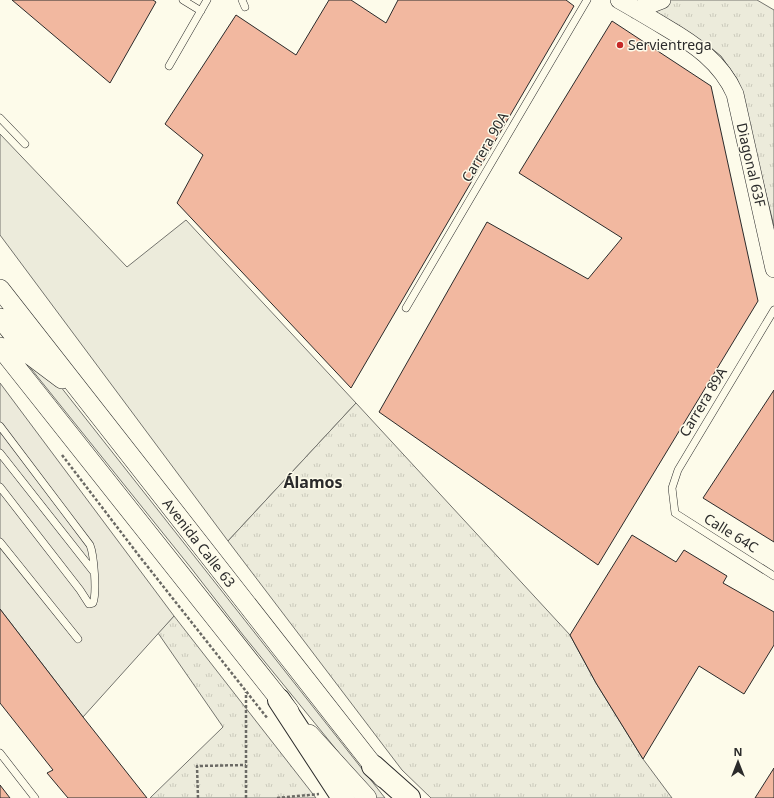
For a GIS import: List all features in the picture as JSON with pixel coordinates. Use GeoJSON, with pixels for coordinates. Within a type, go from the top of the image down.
{"type":"FeatureCollection","features":[{"type":"Feature","properties":{"kind":"main road","name":"Avenida Calle 63"},"geometry":{"type":"LineString","coordinates":[[0,289],[398,798]]}},
{"type":"Feature","properties":{"kind":"main road"},"geometry":{"type":"LineString","coordinates":[[0,318],[30,355],[80,391]]}},
{"type":"Feature","properties":{"kind":"main road"},"geometry":{"type":"LineString","coordinates":[[0,347],[279,700],[368,798]]}},
{"type":"Feature","properties":{"kind":"main road"},"geometry":{"type":"LineString","coordinates":[[279,700],[335,796]]}},
{"type":"Feature","properties":{"kind":"main road"},"geometry":{"type":"LineString","coordinates":[[373,766],[409,798]]}},
{"type":"Feature","properties":{"kind":"street"},"geometry":{"type":"LineString","coordinates":[[619,0],[636,10],[662,0]]}},
{"type":"Feature","properties":{"kind":"street","name":"Diagonal 63F"},"geometry":{"type":"LineString","coordinates":[[636,10],[706,54],[716,64],[732,86],[774,269]]}},
{"type":"Feature","properties":{"kind":"lane"},"geometry":{"type":"LineString","coordinates":[[183,0],[201,10]]}},
{"type":"Feature","properties":{"kind":"lane"},"geometry":{"type":"LineString","coordinates":[[169,66],[207,0]]}},
{"type":"Feature","properties":{"kind":"lane","name":"Carrera 90A"},"geometry":{"type":"LineString","coordinates":[[406,308],[587,0]]}},
{"type":"Feature","properties":{"kind":"lane"},"geometry":{"type":"LineString","coordinates":[[0,118],[25,144]]}},
{"type":"Feature","properties":{"kind":"lane","name":"Carrera 89A"},"geometry":{"type":"LineString","coordinates":[[675,513],[672,488],[678,470],[774,310]]}},
{"type":"Feature","properties":{"kind":"lane"},"geometry":{"type":"LineString","coordinates":[[0,426],[90,545],[93,551],[93,603],[90,604],[0,487]]}},
{"type":"Feature","properties":{"kind":"lane"},"geometry":{"type":"LineString","coordinates":[[0,453],[93,571]]}},
{"type":"Feature","properties":{"kind":"lane","name":"Calle 64C"},"geometry":{"type":"LineString","coordinates":[[675,513],[774,576]]}},
{"type":"Feature","properties":{"kind":"lane"},"geometry":{"type":"LineString","coordinates":[[0,542],[78,640]]}},
{"type":"Feature","properties":{"kind":"lane"},"geometry":{"type":"LineString","coordinates":[[0,753],[35,798]]}},
{"type":"Feature","properties":{"kind":"path"},"geometry":{"type":"LineString","coordinates":[[62,454],[135,551],[270,721]]}},
{"type":"Feature","properties":{"kind":"path"},"geometry":{"type":"LineString","coordinates":[[246,691],[246,798]]}},
{"type":"Feature","properties":{"kind":"path"},"geometry":{"type":"LineString","coordinates":[[198,798],[197,766],[246,765]]}},
{"type":"Feature","properties":{"kind":"path"},"geometry":{"type":"LineString","coordinates":[[277,798],[335,796]]}},
{"type":"Feature","properties":{"kind":"green space"},"geometry":{"type":"Polygon","coordinates":[[[636,0],[757,0],[774,10],[774,226],[737,79],[721,56],[706,44],[636,0]]]}},
{"type":"Feature","properties":{"kind":"green space"},"geometry":{"type":"Polygon","coordinates":[[[0,134],[127,267],[186,220],[356,403],[228,541],[0,235],[0,134]]]}},
{"type":"Feature","properties":{"kind":"green space"},"geometry":{"type":"Polygon","coordinates":[[[0,330],[53,377],[385,798],[377,798],[366,786],[243,635],[0,330]]]}},
{"type":"Feature","properties":{"kind":"green space"},"geometry":{"type":"Polygon","coordinates":[[[356,403],[570,635],[596,683],[643,759],[672,798],[431,798],[402,770],[228,541],[356,403]]]}},
{"type":"Feature","properties":{"kind":"green space"},"geometry":{"type":"Polygon","coordinates":[[[174,616],[316,798],[150,798],[223,727],[158,633],[174,616]]]}},
{"type":"Feature","properties":{"kind":"shaded area"},"geometry":{"type":"Polygon","coordinates":[[[0,383],[174,616],[83,717],[0,609],[0,383]]]}},
{"type":"Feature","properties":{"kind":"building"},"geometry":{"type":"Polygon","coordinates":[[[12,0],[153,0],[156,2],[110,83],[12,0]]]}},
{"type":"Feature","properties":{"kind":"building"},"geometry":{"type":"Polygon","coordinates":[[[329,0],[351,0],[386,23],[398,0],[566,0],[574,6],[351,388],[177,203],[203,155],[165,124],[236,15],[296,55],[329,0]]]}},
{"type":"Feature","properties":{"kind":"building"},"geometry":{"type":"Polygon","coordinates":[[[612,21],[711,86],[758,301],[598,565],[379,412],[487,222],[588,279],[622,238],[519,173],[612,21]]]}},
{"type":"Feature","properties":{"kind":"building"},"geometry":{"type":"Polygon","coordinates":[[[774,390],[774,542],[703,498],[774,390]]]}},
{"type":"Feature","properties":{"kind":"building"},"geometry":{"type":"Polygon","coordinates":[[[632,535],[676,562],[684,550],[727,576],[723,583],[774,612],[774,645],[744,694],[699,666],[643,759],[596,683],[570,635],[632,535]]]}},
{"type":"Feature","properties":{"kind":"building"},"geometry":{"type":"Polygon","coordinates":[[[0,609],[147,798],[68,798],[47,773],[53,770],[0,703],[0,609]]]}},
{"type":"Feature","properties":{"kind":"building"},"geometry":{"type":"Polygon","coordinates":[[[774,768],[774,798],[755,798],[774,768]]]}},
{"type":"Feature","properties":{"kind":"building"},"geometry":{"type":"Polygon","coordinates":[[[0,785],[10,798],[0,798],[0,785]]]}},
{"type":"Feature","properties":{"kind":"place","name":"Servientrega"},"geometry":{"type":"Point","coordinates":[620,45]}},
{"type":"Feature","properties":{"kind":"district","name":"Álamos"},"geometry":{"type":"Point","coordinates":[313,482]}}]}
